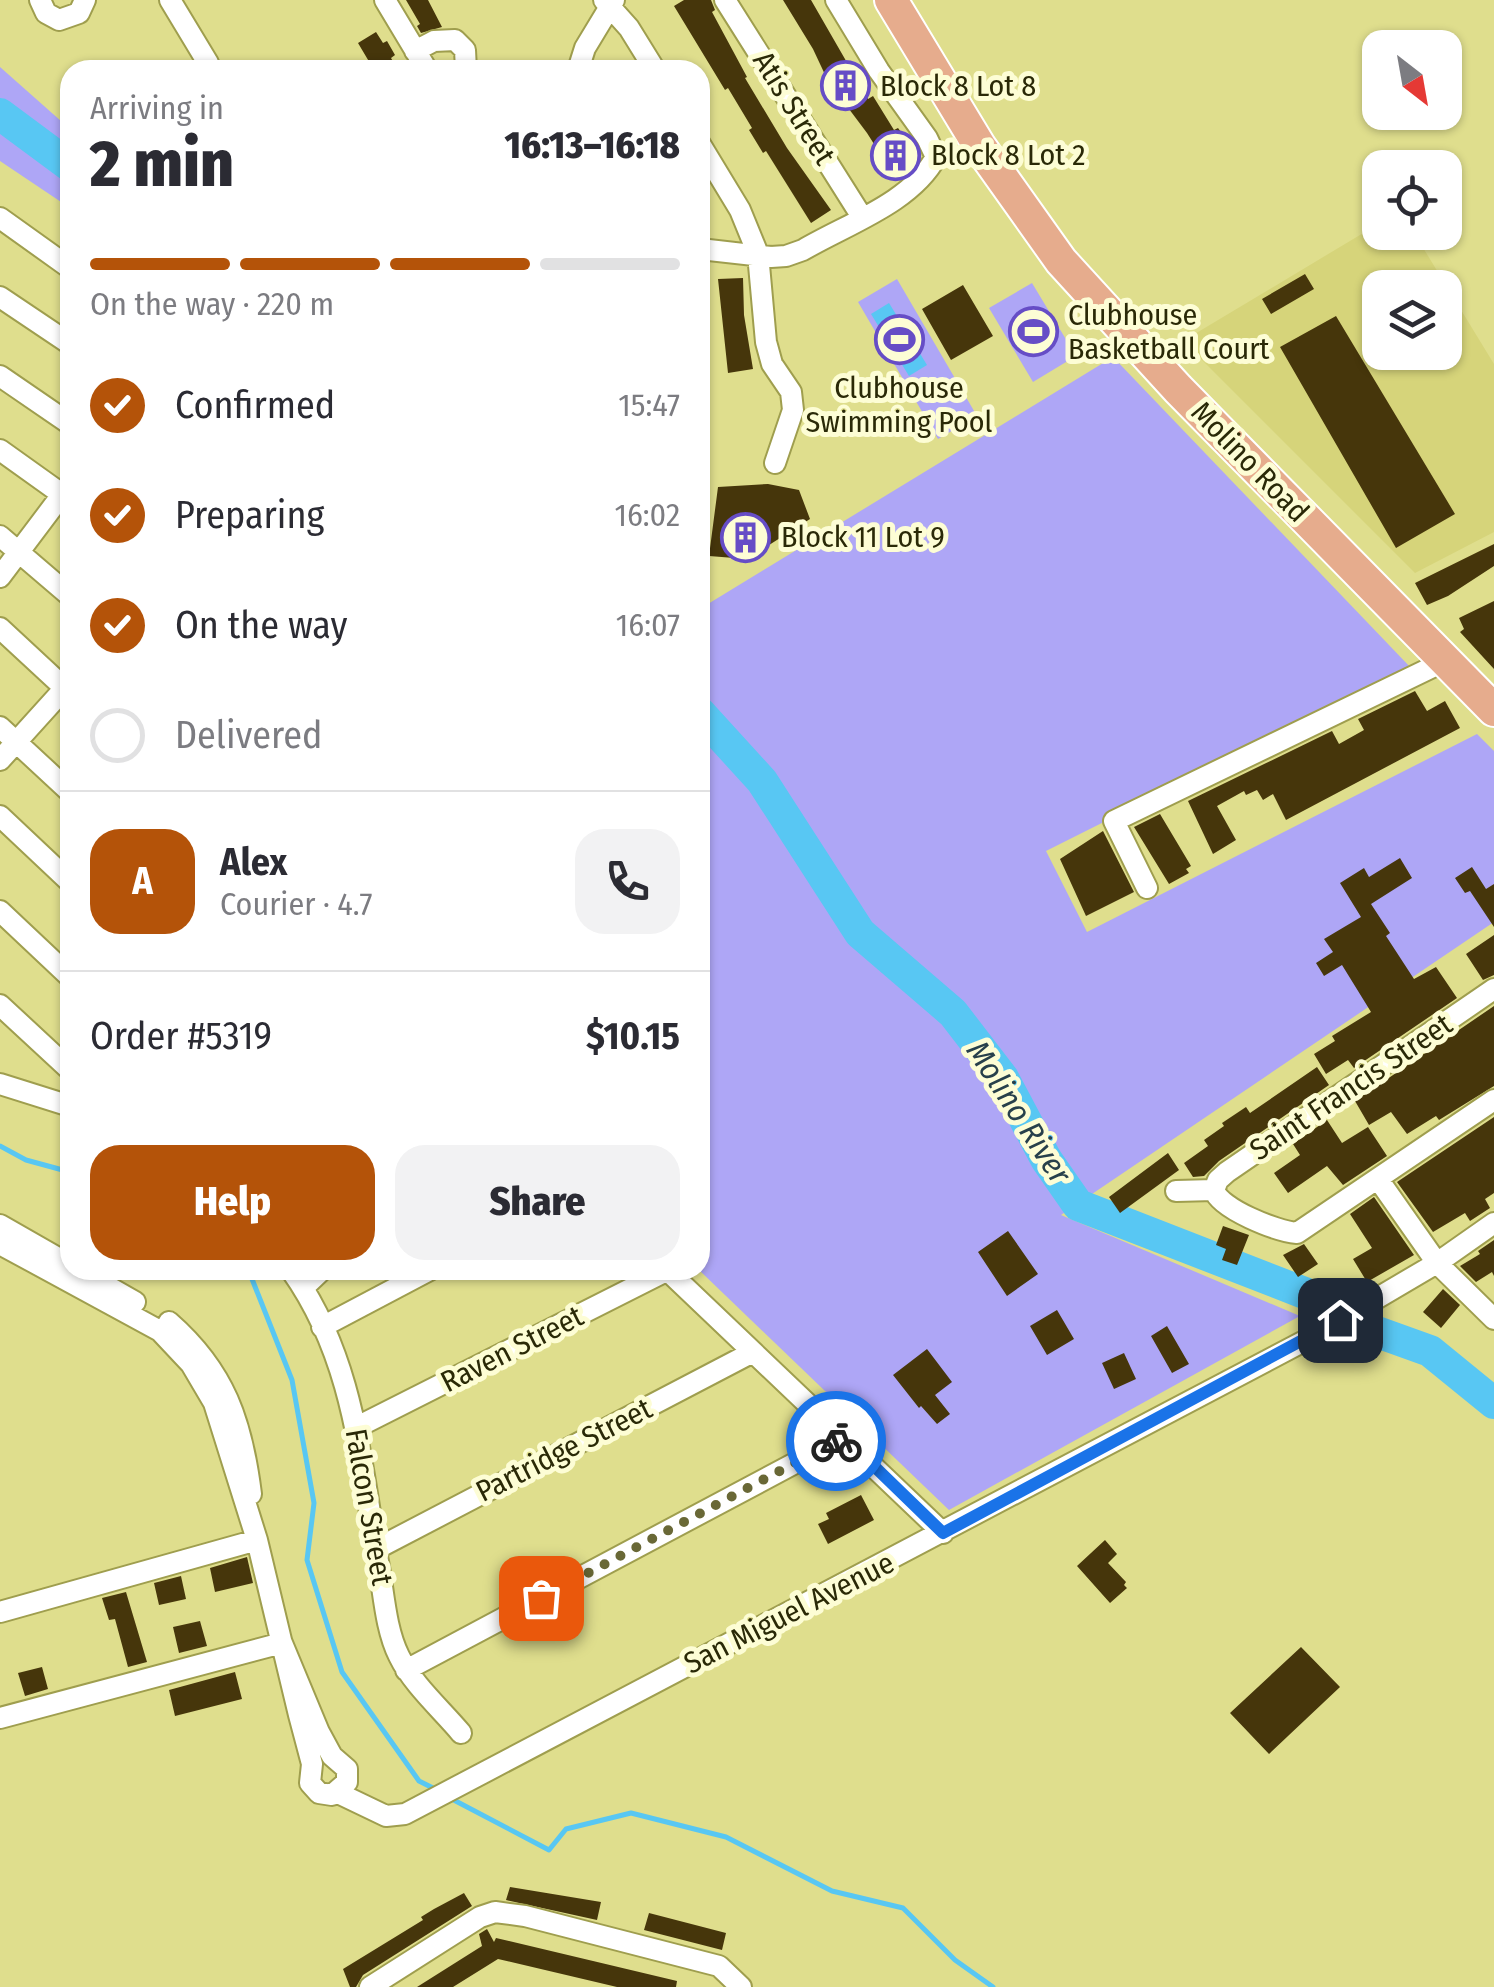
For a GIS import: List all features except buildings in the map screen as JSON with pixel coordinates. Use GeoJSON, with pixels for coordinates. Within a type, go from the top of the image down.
{"type":"FeatureCollection","features":[{"type":"Feature","properties":{"kind":"main road","name":"Molino Road"},"geometry":{"type":"LineString","coordinates":[[891,0],[980,147],[1060,261],[1178,389],[1494,710]]}},
{"type":"Feature","properties":{"kind":"street"},"geometry":{"type":"LineString","coordinates":[[40,0],[46,13],[58,20],[79,14],[85,0]]}},
{"type":"Feature","properties":{"kind":"street"},"geometry":{"type":"LineString","coordinates":[[170,0],[206,60]]}},
{"type":"Feature","properties":{"kind":"street"},"geometry":{"type":"LineString","coordinates":[[385,0],[421,60]]}},
{"type":"Feature","properties":{"kind":"street","name":"Atis Street"},"geometry":{"type":"LineString","coordinates":[[726,0],[862,217]]}},
{"type":"Feature","properties":{"kind":"street"},"geometry":{"type":"LineString","coordinates":[[710,251],[786,256],[907,190],[936,156],[836,0]]}},
{"type":"Feature","properties":{"kind":"street"},"geometry":{"type":"LineString","coordinates":[[581,60],[610,2],[648,60]]}},
{"type":"Feature","properties":{"kind":"street"},"geometry":{"type":"LineString","coordinates":[[416,51],[434,41],[455,40],[465,50],[466,60]]}},
{"type":"Feature","properties":{"kind":"street"},"geometry":{"type":"LineString","coordinates":[[710,160],[740,210],[758,254],[766,342],[772,364],[791,392],[793,410],[775,462]]}},
{"type":"Feature","properties":{"kind":"street"},"geometry":{"type":"LineString","coordinates":[[0,218],[60,261]]}},
{"type":"Feature","properties":{"kind":"street"},"geometry":{"type":"LineString","coordinates":[[0,296],[60,337]]}},
{"type":"Feature","properties":{"kind":"street"},"geometry":{"type":"LineString","coordinates":[[0,376],[60,417]]}},
{"type":"Feature","properties":{"kind":"street"},"geometry":{"type":"LineString","coordinates":[[0,450],[60,488]]}},
{"type":"Feature","properties":{"kind":"street"},"geometry":{"type":"LineString","coordinates":[[0,577],[60,502]]}},
{"type":"Feature","properties":{"kind":"street"},"geometry":{"type":"LineString","coordinates":[[0,536],[60,587]]}},
{"type":"Feature","properties":{"kind":"street"},"geometry":{"type":"LineString","coordinates":[[0,628],[60,683]]}},
{"type":"Feature","properties":{"kind":"street"},"geometry":{"type":"LineString","coordinates":[[1146,888],[1114,821],[1445,661]]}},
{"type":"Feature","properties":{"kind":"street"},"geometry":{"type":"LineString","coordinates":[[0,760],[60,698]]}},
{"type":"Feature","properties":{"kind":"street"},"geometry":{"type":"LineString","coordinates":[[0,727],[60,783]]}},
{"type":"Feature","properties":{"kind":"street"},"geometry":{"type":"LineString","coordinates":[[0,816],[60,873]]}},
{"type":"Feature","properties":{"kind":"street"},"geometry":{"type":"LineString","coordinates":[[0,911],[60,968]]}},
{"type":"Feature","properties":{"kind":"street","name":"Saint Francis Street"},"geometry":{"type":"LineString","coordinates":[[1214,1190],[1228,1172],[1494,989]]}},
{"type":"Feature","properties":{"kind":"street"},"geometry":{"type":"LineString","coordinates":[[0,1005],[60,1061]]}},
{"type":"Feature","properties":{"kind":"street"},"geometry":{"type":"LineString","coordinates":[[1,1084],[60,1103]]}},
{"type":"Feature","properties":{"kind":"street"},"geometry":{"type":"LineString","coordinates":[[1176,1191],[1214,1190],[1224,1205],[1278,1229],[1297,1233],[1494,1100]]}},
{"type":"Feature","properties":{"kind":"street"},"geometry":{"type":"LineString","coordinates":[[1378,1179],[1436,1262],[1494,1318]]}},
{"type":"Feature","properties":{"kind":"street","name":"San Miguel Avenue"},"geometry":{"type":"LineString","coordinates":[[338,1792],[386,1816],[406,1814],[938,1526],[1308,1338],[1494,1223]]}},
{"type":"Feature","properties":{"kind":"street"},"geometry":{"type":"LineString","coordinates":[[0,1225],[60,1259]]}},
{"type":"Feature","properties":{"kind":"street"},"geometry":{"type":"LineString","coordinates":[[0,1244],[60,1276]]}},
{"type":"Feature","properties":{"kind":"street"},"geometry":{"type":"LineString","coordinates":[[67,1280],[160,1330],[191,1364],[214,1402],[257,1540],[282,1643],[322,1760]]}},
{"type":"Feature","properties":{"kind":"street"},"geometry":{"type":"LineString","coordinates":[[98,1280],[164,1318],[190,1341],[225,1393],[245,1443],[257,1540]]}},
{"type":"Feature","properties":{"kind":"street","name":"Falcon Street"},"geometry":{"type":"LineString","coordinates":[[298,1280],[341,1364],[357,1427],[391,1631],[406,1670],[461,1734]]}},
{"type":"Feature","properties":{"kind":"street"},"geometry":{"type":"LineString","coordinates":[[322,1327],[411,1280]]}},
{"type":"Feature","properties":{"kind":"street","name":"Raven Street"},"geometry":{"type":"LineString","coordinates":[[357,1427],[648,1280]]}},
{"type":"Feature","properties":{"kind":"street"},"geometry":{"type":"LineString","coordinates":[[678,1280],[938,1526]]}},
{"type":"Feature","properties":{"kind":"street","name":"Partridge Street"},"geometry":{"type":"LineString","coordinates":[[376,1548],[753,1352]]}},
{"type":"Feature","properties":{"kind":"street"},"geometry":{"type":"LineString","coordinates":[[406,1670],[844,1437]]}},
{"type":"Feature","properties":{"kind":"street"},"geometry":{"type":"LineString","coordinates":[[0,1612],[257,1540]]}},
{"type":"Feature","properties":{"kind":"street"},"geometry":{"type":"LineString","coordinates":[[0,1718],[282,1643]]}},
{"type":"Feature","properties":{"kind":"street"},"geometry":{"type":"LineString","coordinates":[[322,1760],[347,1769],[347,1782],[338,1792],[325,1796],[313,1789],[308,1777],[322,1760]]}},
{"type":"Feature","properties":{"kind":"street"},"geometry":{"type":"LineString","coordinates":[[370,1987],[465,1926],[495,1912],[526,1916],[719,1966],[731,1984]]}},
{"type":"Feature","properties":{"kind":"shaded area"},"geometry":{"type":"Polygon","coordinates":[[[0,67],[60,120],[60,201],[0,161],[0,67]]]}},
{"type":"Feature","properties":{"kind":"shaded area"},"geometry":{"type":"Polygon","coordinates":[[[1362,234],[1362,250],[1424,250],[1437,270],[1362,270],[1362,370],[1462,370],[1462,312],[1494,364],[1494,532],[1415,573],[1183,341],[1362,234]]]}},
{"type":"Feature","properties":{"kind":"shaded area"},"geometry":{"type":"Polygon","coordinates":[[[897,279],[977,416],[938,439],[858,302],[897,279]]]}},
{"type":"Feature","properties":{"kind":"shaded area","name":"Clubhouse Basketball Court"},"geometry":{"type":"Polygon","coordinates":[[[1032,283],[1076,356],[1033,382],[989,308],[1032,283]]]}},
{"type":"Feature","properties":{"kind":"shaded area"},"geometry":{"type":"Polygon","coordinates":[[[1113,357],[1411,668],[1046,851],[1087,932],[1477,734],[1494,751],[1494,922],[1061,1215],[1300,1316],[949,1510],[709,1280],[710,603],[1113,357]]]}},
{"type":"Feature","properties":{"kind":"water","name":"Clubhouse Swimming Pool"},"geometry":{"type":"Polygon","coordinates":[[[889,303],[927,365],[909,376],[871,314],[889,303]]]}},
{"type":"Feature","properties":{"kind":"waterway","name":"Molino River"},"geometry":{"type":"LineString","coordinates":[[0,114],[60,159]]}},
{"type":"Feature","properties":{"kind":"waterway","name":"Molino River"},"geometry":{"type":"LineString","coordinates":[[710,724],[762,781],[860,933],[953,1013],[1003,1078],[1046,1159],[1078,1205],[1307,1294],[1366,1328],[1430,1351],[1494,1403]]}},
{"type":"Feature","properties":{"kind":"waterway"},"geometry":{"type":"LineString","coordinates":[[0,1146],[26,1160],[60,1169]]}},
{"type":"Feature","properties":{"kind":"waterway"},"geometry":{"type":"LineString","coordinates":[[252,1280],[292,1380],[314,1503],[307,1560],[342,1672],[419,1781],[439,1791]]}},
{"type":"Feature","properties":{"kind":"waterway"},"geometry":{"type":"LineString","coordinates":[[448,1797],[549,1850],[566,1829],[631,1813],[726,1837],[832,1891],[903,1908],[955,1960],[993,1987]]}},
{"type":"Feature","properties":{"kind":"way so far"},"geometry":{"type":"LineString","coordinates":[[541,1598],[836,1441]]}},
{"type":"Feature","properties":{"kind":"place","name":"Block 8 Lot 8"},"geometry":{"type":"Point","coordinates":[845,86]}},
{"type":"Feature","properties":{"kind":"place","name":"Block 8 Lot 2"},"geometry":{"type":"Point","coordinates":[896,155]}},
{"type":"Feature","properties":{"kind":"place","name":"Clubhouse Basketball Court"},"geometry":{"type":"Point","coordinates":[1033,332]}},
{"type":"Feature","properties":{"kind":"place","name":"Clubhouse Swimming Pool"},"geometry":{"type":"Point","coordinates":[899,339]}},
{"type":"Feature","properties":{"kind":"place","name":"Block 11 Lot 9"},"geometry":{"type":"Point","coordinates":[746,537]}},
{"type":"Feature","properties":{"kind":"route"},"geometry":{"type":"LineString","coordinates":[[836,1441],[844,1437],[943,1533],[1340,1320]]}}]}
